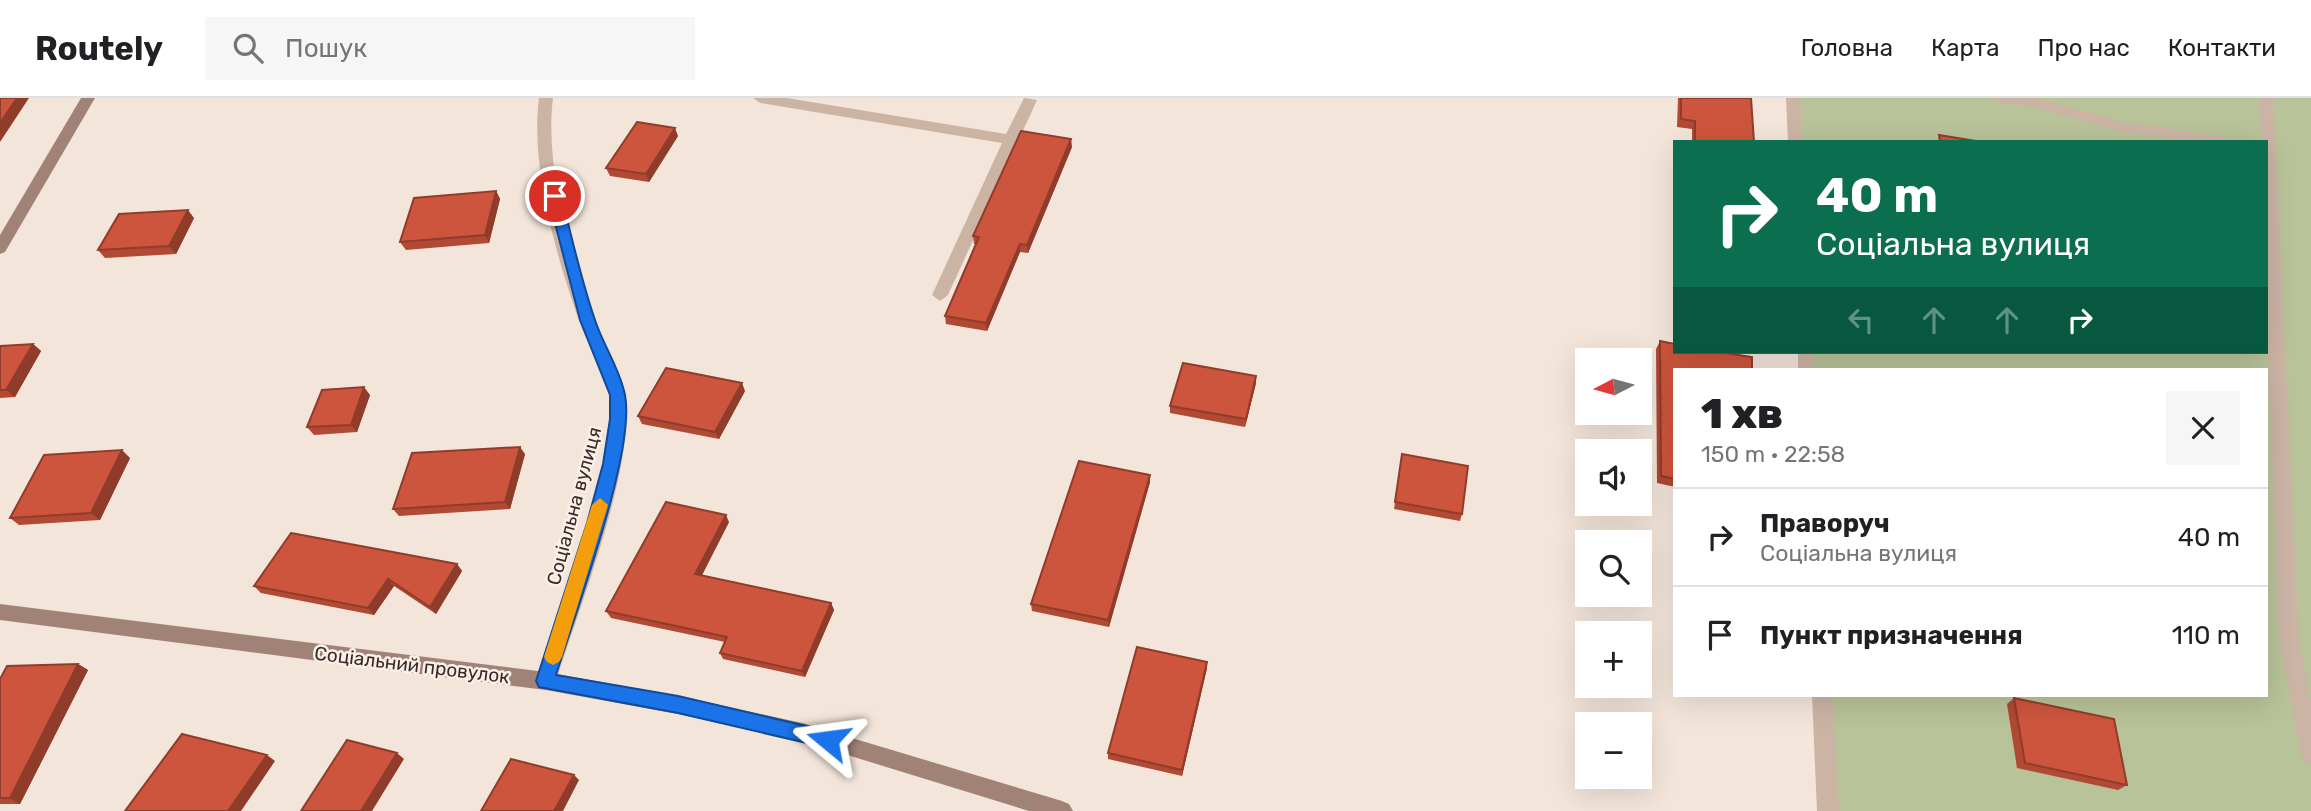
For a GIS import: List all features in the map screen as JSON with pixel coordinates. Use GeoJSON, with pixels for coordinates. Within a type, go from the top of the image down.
{"type":"FeatureCollection","features":[{"type":"Feature","properties":{"kind":"street"},"geometry":{"type":"LineString","coordinates":[[0,248],[88,98]]}},
{"type":"Feature","properties":{"kind":"street","name":"Соціальна вулиця"},"geometry":{"type":"LineString","coordinates":[[545,681],[595,523],[611,464],[618,419],[617,395],[587,320],[548,171],[542,141],[541,115],[546,98]]}},
{"type":"Feature","properties":{"kind":"street"},"geometry":{"type":"LineString","coordinates":[[760,98],[1011,140]]}},
{"type":"Feature","properties":{"kind":"street"},"geometry":{"type":"LineString","coordinates":[[1793,98],[1795,140]]}},
{"type":"Feature","properties":{"kind":"street"},"geometry":{"type":"LineString","coordinates":[[2000,98],[2036,103],[2124,127],[2212,140]]}},
{"type":"Feature","properties":{"kind":"street"},"geometry":{"type":"LineString","coordinates":[[2266,98],[2267,140]]}},
{"type":"Feature","properties":{"kind":"street"},"geometry":{"type":"LineString","coordinates":[[940,295],[1030,100]]}},
{"type":"Feature","properties":{"kind":"street"},"geometry":{"type":"LineString","coordinates":[[2268,173],[2288,640],[2311,754]]}},
{"type":"Feature","properties":{"kind":"street","name":"Соціальний провулок"},"geometry":{"type":"LineString","coordinates":[[0,612],[545,681],[678,705],[802,732],[1062,811]]}},
{"type":"Feature","properties":{"kind":"street"},"geometry":{"type":"LineString","coordinates":[[1822,697],[1828,811]]}},
{"type":"Feature","properties":{"kind":"green space"},"geometry":{"type":"Polygon","coordinates":[[[1793,98],[2311,98],[2311,811],[1828,811],[1822,697],[2268,697],[2268,368],[1806,368],[1806,354],[2268,354],[2268,140],[1795,140],[1793,98]]]}},
{"type":"Feature","properties":{"kind":"building"},"geometry":{"type":"Polygon","coordinates":[[[0,98],[17,98],[0,123],[0,98]]]}},
{"type":"Feature","properties":{"kind":"building"},"geometry":{"type":"Polygon","coordinates":[[[1681,98],[1751,98],[1754,140],[1695,140],[1695,121],[1681,119],[1681,98]]]}},
{"type":"Feature","properties":{"kind":"building"},"geometry":{"type":"Polygon","coordinates":[[[637,122],[675,128],[646,174],[606,168],[637,122]]]}},
{"type":"Feature","properties":{"kind":"building"},"geometry":{"type":"Polygon","coordinates":[[[1021,131],[1071,139],[1027,245],[1020,244],[986,323],[945,316],[979,237],[973,236],[1021,131]]]}},
{"type":"Feature","properties":{"kind":"building"},"geometry":{"type":"Polygon","coordinates":[[[1939,135],[1970,140],[1940,140],[1939,135]]]}},
{"type":"Feature","properties":{"kind":"building"},"geometry":{"type":"Polygon","coordinates":[[[496,191],[485,235],[400,242],[414,198],[496,191]]]}},
{"type":"Feature","properties":{"kind":"building"},"geometry":{"type":"Polygon","coordinates":[[[188,210],[169,246],[98,250],[119,214],[188,210]]]}},
{"type":"Feature","properties":{"kind":"building"},"geometry":{"type":"Polygon","coordinates":[[[1660,341],[1673,344],[1673,354],[1732,354],[1752,357],[1752,368],[1673,368],[1673,479],[1661,476],[1660,341]]]}},
{"type":"Feature","properties":{"kind":"building"},"geometry":{"type":"Polygon","coordinates":[[[33,344],[6,390],[0,390],[0,346],[33,344]]]}},
{"type":"Feature","properties":{"kind":"building"},"geometry":{"type":"Polygon","coordinates":[[[1183,363],[1256,376],[1246,419],[1170,406],[1183,363]]]}},
{"type":"Feature","properties":{"kind":"building"},"geometry":{"type":"Polygon","coordinates":[[[666,368],[742,383],[715,432],[638,416],[666,368]]]}},
{"type":"Feature","properties":{"kind":"building"},"geometry":{"type":"Polygon","coordinates":[[[364,387],[351,425],[307,427],[322,390],[364,387]]]}},
{"type":"Feature","properties":{"kind":"building"},"geometry":{"type":"Polygon","coordinates":[[[520,447],[505,502],[393,509],[412,453],[520,447]]]}},
{"type":"Feature","properties":{"kind":"building"},"geometry":{"type":"Polygon","coordinates":[[[122,450],[91,513],[10,518],[44,455],[122,450]]]}},
{"type":"Feature","properties":{"kind":"building"},"geometry":{"type":"Polygon","coordinates":[[[1402,454],[1468,466],[1462,514],[1395,502],[1402,454]]]}},
{"type":"Feature","properties":{"kind":"building"},"geometry":{"type":"Polygon","coordinates":[[[1079,461],[1150,475],[1108,620],[1031,604],[1079,461]]]}},
{"type":"Feature","properties":{"kind":"building"},"geometry":{"type":"Polygon","coordinates":[[[666,502],[726,515],[695,574],[831,603],[802,671],[720,653],[727,637],[606,611],[666,502]]]}},
{"type":"Feature","properties":{"kind":"building"},"geometry":{"type":"Polygon","coordinates":[[[291,533],[457,564],[430,607],[388,579],[368,608],[254,586],[291,533]]]}},
{"type":"Feature","properties":{"kind":"building"},"geometry":{"type":"Polygon","coordinates":[[[1137,647],[1207,662],[1182,770],[1108,753],[1137,647]]]}},
{"type":"Feature","properties":{"kind":"building"},"geometry":{"type":"Polygon","coordinates":[[[78,664],[10,798],[0,798],[0,679],[7,666],[78,664]]]}},
{"type":"Feature","properties":{"kind":"building"},"geometry":{"type":"Polygon","coordinates":[[[2014,698],[2114,719],[2127,785],[2025,763],[2014,698]]]}},
{"type":"Feature","properties":{"kind":"building"},"geometry":{"type":"Polygon","coordinates":[[[182,734],[267,755],[228,811],[125,811],[182,734]]]}},
{"type":"Feature","properties":{"kind":"building"},"geometry":{"type":"Polygon","coordinates":[[[347,740],[397,753],[361,811],[301,811],[347,740]]]}},
{"type":"Feature","properties":{"kind":"building"},"geometry":{"type":"Polygon","coordinates":[[[511,759],[574,775],[554,811],[481,811],[511,759]]]}},
{"type":"Feature","properties":{"kind":"slow traffic"},"geometry":{"type":"LineString","coordinates":[[553,657],[600,505]]}},
{"type":"Feature","properties":{"kind":"route"},"geometry":{"type":"LineString","coordinates":[[555,196],[587,320],[617,395],[618,419],[611,464],[595,523],[545,681],[678,705],[828,740]]}}]}
